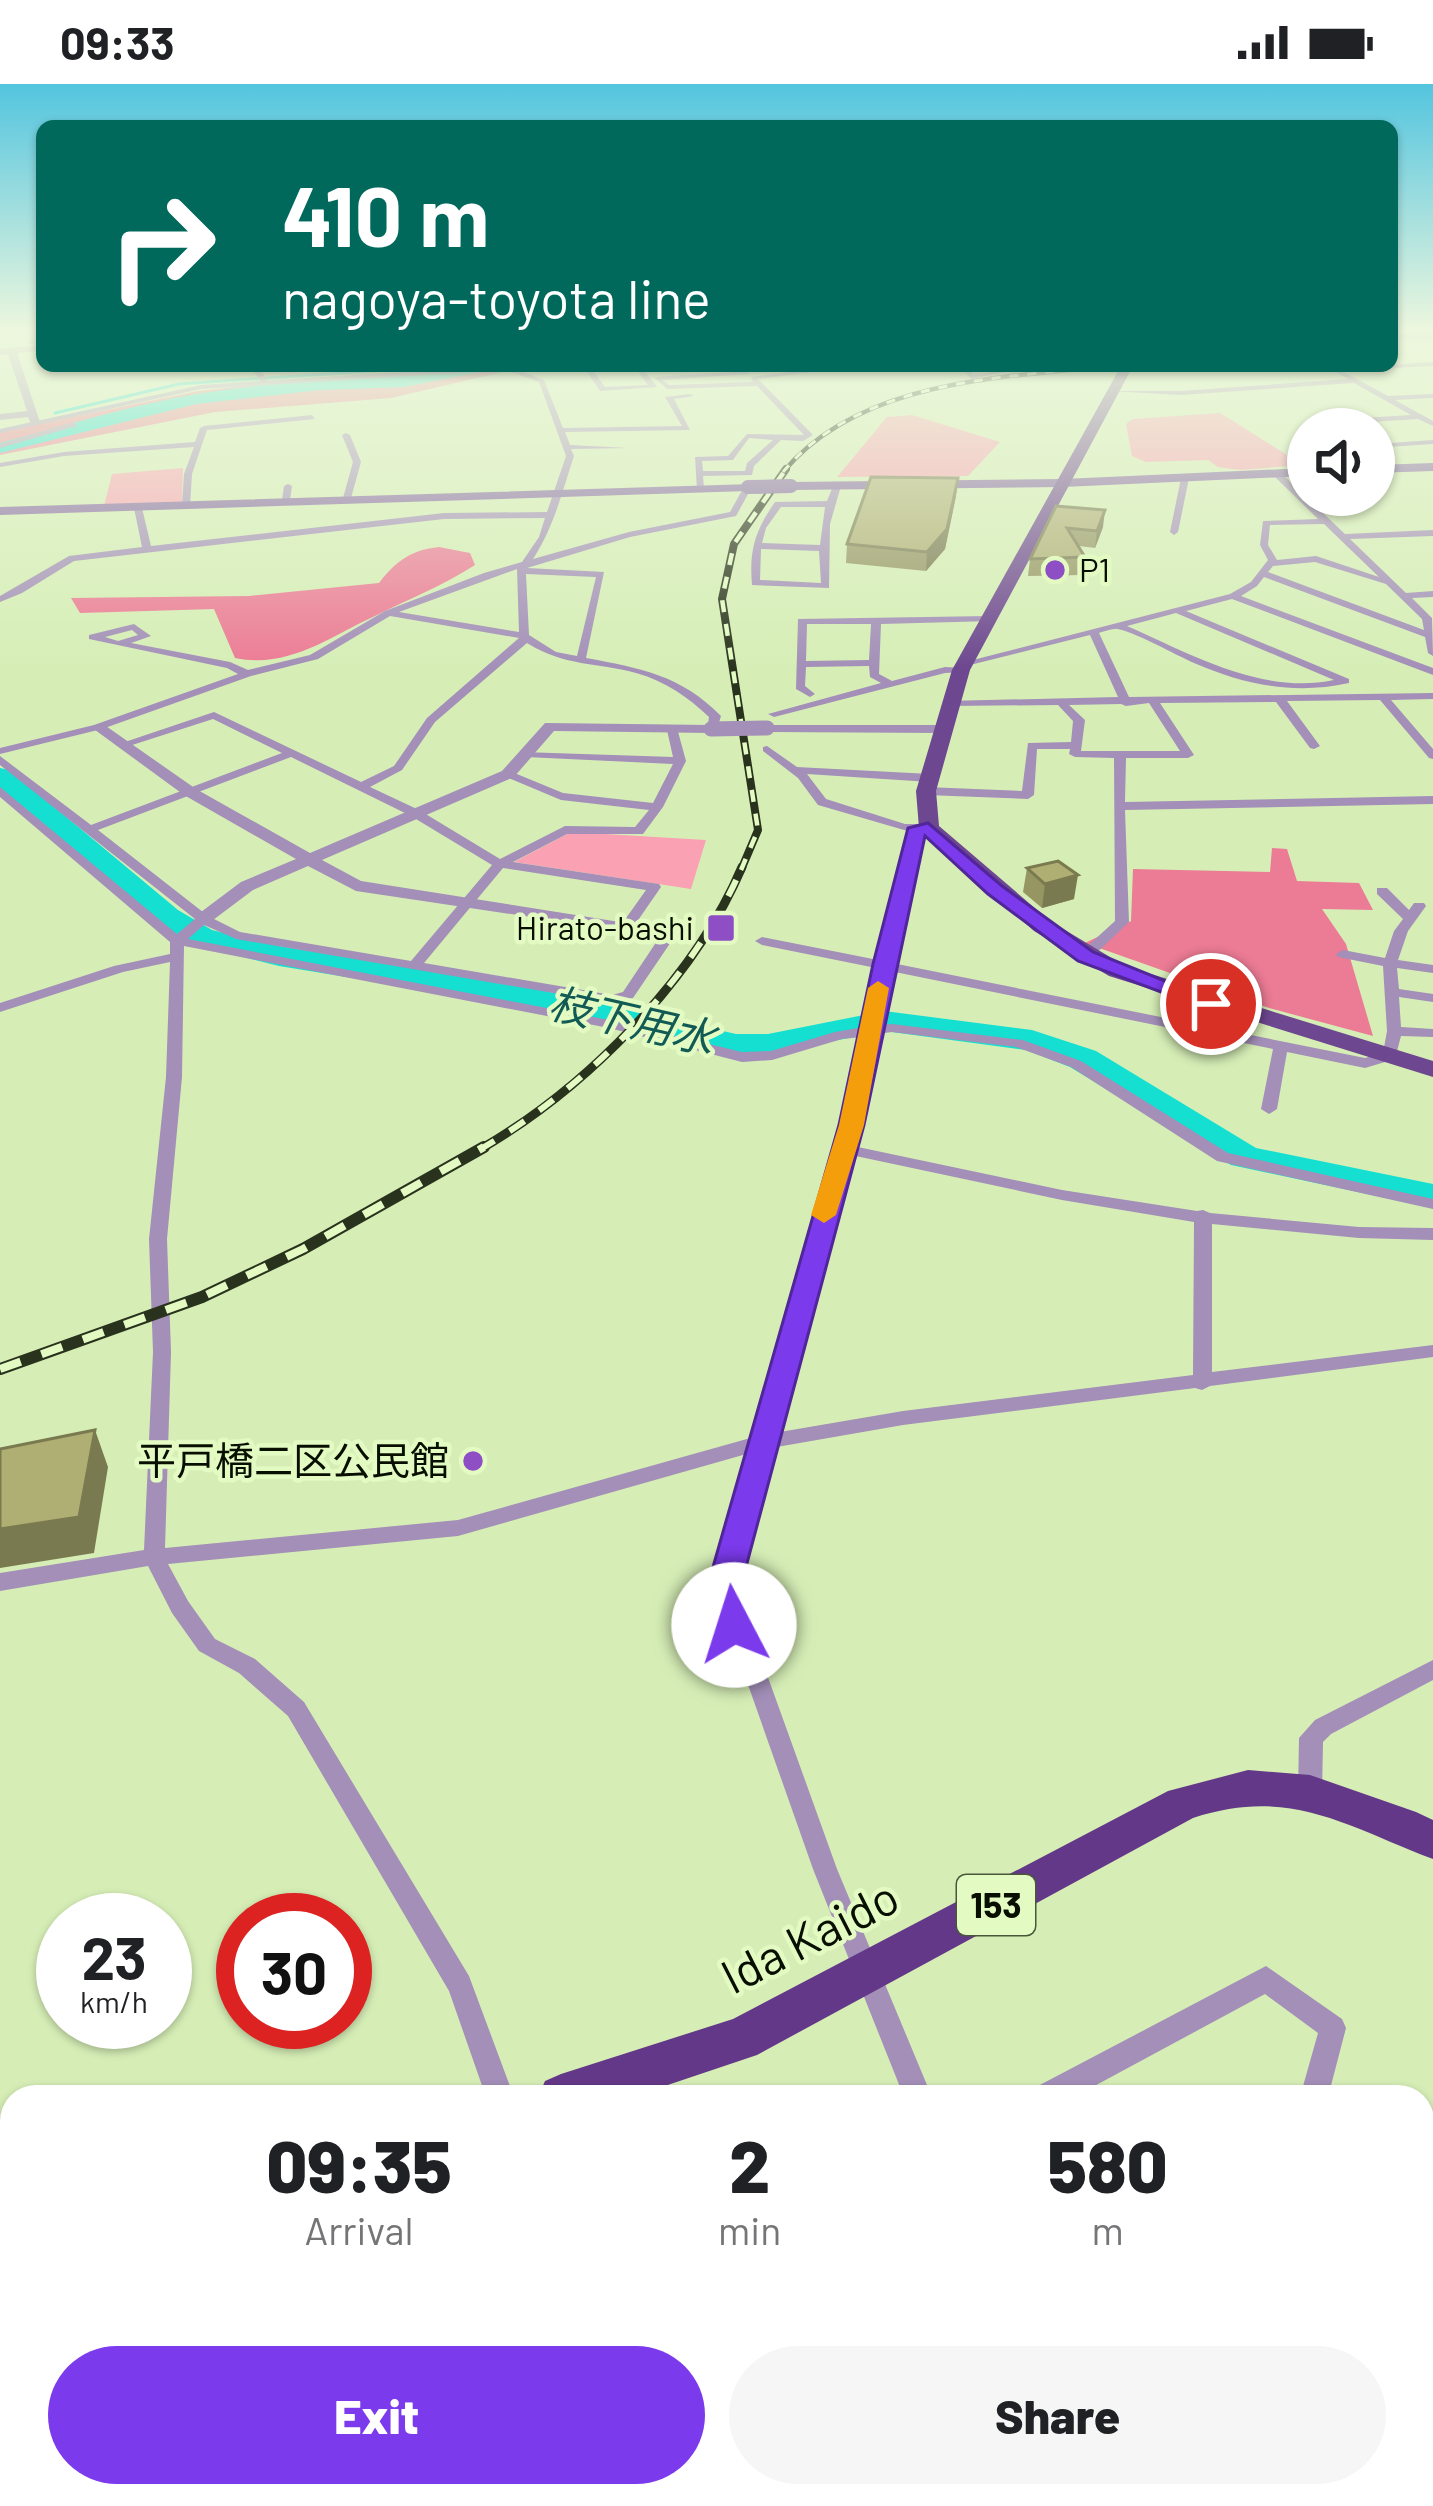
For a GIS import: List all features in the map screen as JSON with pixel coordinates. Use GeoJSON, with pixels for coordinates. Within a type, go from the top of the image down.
{"type":"FeatureCollection","features":[{"type":"Feature","properties":{"kind":"highway","name":"Ida Kaido"},"geometry":{"type":"LineString","coordinates":[[624,2085],[741,2038],[1194,1799],[1228,1787],[1257,1784],[1310,1793],[1384,1815],[1433,1840]]}},
{"type":"Feature","properties":{"kind":"main road"},"geometry":{"type":"LineString","coordinates":[[1084,444],[964,666],[928,784],[923,828],[995,890],[1085,956],[1163,988],[1433,1069]]}},
{"type":"Feature","properties":{"kind":"main road"},"geometry":{"type":"LineString","coordinates":[[1395,469],[1433,467]]}},
{"type":"Feature","properties":{"kind":"main road"},"geometry":{"type":"LineString","coordinates":[[0,511],[186,506],[287,493],[346,498],[700,481],[748,487],[837,486],[1287,473]]}},
{"type":"Feature","properties":{"kind":"street"},"geometry":{"type":"LineString","coordinates":[[0,465],[64,454],[199,444]]}},
{"type":"Feature","properties":{"kind":"street"},"geometry":{"type":"LineString","coordinates":[[186,506],[188,474],[199,444]]}},
{"type":"Feature","properties":{"kind":"street"},"geometry":{"type":"LineString","coordinates":[[346,498],[356,462],[349,444]]}},
{"type":"Feature","properties":{"kind":"street"},"geometry":{"type":"LineString","coordinates":[[362,785],[398,768],[431,720],[524,641],[523,568],[551,515],[568,451],[565,444]]}},
{"type":"Feature","properties":{"kind":"street"},"geometry":{"type":"LineString","coordinates":[[741,444],[730,458],[698,459],[700,481],[749,473],[750,465],[772,444]]}},
{"type":"Feature","properties":{"kind":"street"},"geometry":{"type":"LineString","coordinates":[[568,451],[624,452]]}},
{"type":"Feature","properties":{"kind":"street"},"geometry":{"type":"LineString","coordinates":[[1276,474],[1427,618],[1433,653]]}},
{"type":"Feature","properties":{"kind":"street"},"geometry":{"type":"LineString","coordinates":[[1174,532],[1185,478]]}},
{"type":"Feature","properties":{"kind":"street"},"geometry":{"type":"LineString","coordinates":[[829,504],[778,504],[762,528],[755,583],[826,586],[820,566],[829,504],[837,486]]}},
{"type":"Feature","properties":{"kind":"street"},"geometry":{"type":"LineString","coordinates":[[0,755],[98,727],[247,674],[314,658],[388,613],[523,568],[629,535],[733,514],[748,487]]}},
{"type":"Feature","properties":{"kind":"street"},"geometry":{"type":"LineString","coordinates":[[138,508],[147,549]]}},
{"type":"Feature","properties":{"kind":"street"},"geometry":{"type":"LineString","coordinates":[[0,599],[16,596],[46,567],[72,558],[465,514],[551,515]]}},
{"type":"Feature","properties":{"kind":"street"},"geometry":{"type":"LineString","coordinates":[[1268,568],[1267,524],[1325,521]]}},
{"type":"Feature","properties":{"kind":"street"},"geometry":{"type":"LineString","coordinates":[[1342,537],[1433,533]]}},
{"type":"Feature","properties":{"kind":"street"},"geometry":{"type":"LineString","coordinates":[[1410,534],[1422,544]]}},
{"type":"Feature","properties":{"kind":"street"},"geometry":{"type":"LineString","coordinates":[[758,546],[822,548]]}},
{"type":"Feature","properties":{"kind":"street"},"geometry":{"type":"LineString","coordinates":[[0,1008],[178,945],[247,886],[508,774],[555,724],[673,730],[771,721],[890,684],[1233,596],[1268,568],[1316,559],[1388,584]]}},
{"type":"Feature","properties":{"kind":"street"},"geometry":{"type":"LineString","coordinates":[[523,568],[601,574],[581,659]]}},
{"type":"Feature","properties":{"kind":"street"},"geometry":{"type":"LineString","coordinates":[[1268,568],[1429,635]]}},
{"type":"Feature","properties":{"kind":"street"},"geometry":{"type":"LineString","coordinates":[[1403,596],[1433,594]]}},
{"type":"Feature","properties":{"kind":"street"},"geometry":{"type":"LineString","coordinates":[[1233,596],[1433,672]]}},
{"type":"Feature","properties":{"kind":"street"},"geometry":{"type":"LineString","coordinates":[[951,703],[1280,699],[1319,694],[1345,681],[1177,610]]}},
{"type":"Feature","properties":{"kind":"street"},"geometry":{"type":"LineString","coordinates":[[388,613],[523,636],[553,656],[641,671],[689,692],[715,716],[712,729]]}},
{"type":"Feature","properties":{"kind":"street"},"geometry":{"type":"LineString","coordinates":[[810,694],[800,687],[802,621],[988,619]]}},
{"type":"Feature","properties":{"kind":"street"},"geometry":{"type":"LineString","coordinates":[[876,621],[874,675],[890,684]]}},
{"type":"Feature","properties":{"kind":"street"},"geometry":{"type":"LineString","coordinates":[[1120,626],[1229,674],[1319,694],[1433,696]]}},
{"type":"Feature","properties":{"kind":"street"},"geometry":{"type":"LineString","coordinates":[[1094,632],[1126,703]]}},
{"type":"Feature","properties":{"kind":"street"},"geometry":{"type":"LineString","coordinates":[[113,645],[230,664],[247,674]]}},
{"type":"Feature","properties":{"kind":"street"},"geometry":{"type":"LineString","coordinates":[[801,664],[875,663]]}},
{"type":"Feature","properties":{"kind":"street"},"geometry":{"type":"LineString","coordinates":[[1383,697],[1433,756]]}},
{"type":"Feature","properties":{"kind":"street"},"geometry":{"type":"LineString","coordinates":[[1280,699],[1314,746]]}},
{"type":"Feature","properties":{"kind":"street"},"geometry":{"type":"LineString","coordinates":[[1063,705],[1079,720],[1075,754],[1120,758],[1188,755],[1154,702]]}},
{"type":"Feature","properties":{"kind":"street"},"geometry":{"type":"LineString","coordinates":[[122,745],[210,714],[362,785],[500,864],[654,887],[626,928]]}},
{"type":"Feature","properties":{"kind":"street"},"geometry":{"type":"LineString","coordinates":[[771,721],[942,729]]}},
{"type":"Feature","properties":{"kind":"street"},"geometry":{"type":"LineString","coordinates":[[0,755],[203,919],[236,935],[617,998],[628,995],[668,936],[356,886],[190,792],[98,727]]}},
{"type":"Feature","properties":{"kind":"street"},"geometry":{"type":"LineString","coordinates":[[416,964],[500,864],[565,830],[640,831],[680,761],[673,730]]}},
{"type":"Feature","properties":{"kind":"street"},"geometry":{"type":"LineString","coordinates":[[793,770],[1028,795],[1032,746],[1074,746]]}},
{"type":"Feature","properties":{"kind":"street"},"geometry":{"type":"LineString","coordinates":[[767,749],[822,802],[923,828],[884,964],[844,1149],[761,1442],[727,1594],[866,1975],[913,2085]]}},
{"type":"Feature","properties":{"kind":"street"},"geometry":{"type":"LineString","coordinates":[[91,829],[292,753]]}},
{"type":"Feature","properties":{"kind":"street"},"geometry":{"type":"LineString","coordinates":[[526,754],[680,761]]}},
{"type":"Feature","properties":{"kind":"street"},"geometry":{"type":"LineString","coordinates":[[1085,956],[1122,922],[1120,758]]}},
{"type":"Feature","properties":{"kind":"street"},"geometry":{"type":"LineString","coordinates":[[508,774],[561,796],[657,807]]}},
{"type":"Feature","properties":{"kind":"street"},"geometry":{"type":"LineString","coordinates":[[0,791],[178,945],[609,1024],[742,1057],[772,1055],[872,1024],[989,1039],[1048,1052],[1076,1064],[1223,1157],[1433,1204]]}},
{"type":"Feature","properties":{"kind":"street"},"geometry":{"type":"LineString","coordinates":[[1119,806],[1433,800]]}},
{"type":"Feature","properties":{"kind":"street"},"geometry":{"type":"LineString","coordinates":[[762,940],[1365,1064],[1390,1056],[1394,1031],[1390,963],[1414,912],[1382,891]]}},
{"type":"Feature","properties":{"kind":"street"},"geometry":{"type":"LineString","coordinates":[[178,945],[175,1077],[158,1239],[162,1352],[154,1557],[207,1645],[247,1666],[296,1709],[460,1985],[496,2085]]}},
{"type":"Feature","properties":{"kind":"street"},"geometry":{"type":"LineString","coordinates":[[1343,955],[1433,969]]}},
{"type":"Feature","properties":{"kind":"street"},"geometry":{"type":"LineString","coordinates":[[1393,992],[1433,998]]}},
{"type":"Feature","properties":{"kind":"street"},"geometry":{"type":"LineString","coordinates":[[1394,1031],[1433,1033]]}},
{"type":"Feature","properties":{"kind":"street"},"geometry":{"type":"LineString","coordinates":[[1269,1109],[1281,1046]]}},
{"type":"Feature","properties":{"kind":"street"},"geometry":{"type":"LineString","coordinates":[[844,1149],[992,1183],[1203,1215],[1328,1230],[1433,1234]]}},
{"type":"Feature","properties":{"kind":"street"},"geometry":{"type":"LineString","coordinates":[[1202,1383],[1203,1215]]}},
{"type":"Feature","properties":{"kind":"street"},"geometry":{"type":"LineString","coordinates":[[0,1582],[154,1557],[458,1528],[761,1442],[903,1418],[1433,1351]]}},
{"type":"Feature","properties":{"kind":"street"},"geometry":{"type":"LineString","coordinates":[[1310,1793],[1311,1738],[1322,1727],[1433,1670]]}},
{"type":"Feature","properties":{"kind":"street"},"geometry":{"type":"LineString","coordinates":[[1068,2085],[1266,1978],[1333,2028],[1317,2085]]}},
{"type":"Feature","properties":{"kind":"shaded area"},"geometry":{"type":"Polygon","coordinates":[[[0,444],[55,444],[0,455],[0,444]]]}},
{"type":"Feature","properties":{"kind":"shaded area"},"geometry":{"type":"Polygon","coordinates":[[[864,444],[998,444],[968,476],[837,477],[864,444]]]}},
{"type":"Feature","properties":{"kind":"shaded area"},"geometry":{"type":"Polygon","coordinates":[[[1130,444],[1270,444],[1287,455],[1287,466],[1240,470],[1218,467],[1208,460],[1146,462],[1132,456],[1130,444]]]}},
{"type":"Feature","properties":{"kind":"shaded area"},"geometry":{"type":"Polygon","coordinates":[[[183,468],[182,502],[104,506],[112,474],[183,468]]]}},
{"type":"Feature","properties":{"kind":"shaded area"},"geometry":{"type":"Polygon","coordinates":[[[439,547],[470,553],[475,565],[325,641],[273,659],[235,658],[214,609],[80,613],[71,598],[249,596],[379,583],[405,558],[439,547]]]}},
{"type":"Feature","properties":{"kind":"shaded area"},"geometry":{"type":"Polygon","coordinates":[[[571,832],[706,840],[691,889],[514,862],[571,832]]]}},
{"type":"Feature","properties":{"kind":"shaded area"},"geometry":{"type":"Polygon","coordinates":[[[1272,848],[1287,849],[1297,881],[1359,883],[1373,910],[1322,909],[1346,944],[1373,1036],[1269,1008],[1085,943],[1131,921],[1133,869],[1270,872],[1272,848]]]}},
{"type":"Feature","properties":{"kind":"building"},"geometry":{"type":"Polygon","coordinates":[[[871,477],[958,478],[947,529],[927,552],[847,544],[871,477]]]}},
{"type":"Feature","properties":{"kind":"building"},"geometry":{"type":"Polygon","coordinates":[[[1056,506],[1105,510],[1097,531],[1067,528],[1085,557],[1030,559],[1056,506]]]}},
{"type":"Feature","properties":{"kind":"building"},"geometry":{"type":"Polygon","coordinates":[[[1058,861],[1078,875],[1045,884],[1027,868],[1058,861]]]}},
{"type":"Feature","properties":{"kind":"building"},"geometry":{"type":"Polygon","coordinates":[[[95,1430],[79,1517],[0,1529],[0,1449],[95,1430]]]}},
{"type":"Feature","properties":{"kind":"waterway","name":"枝下用水"},"geometry":{"type":"LineString","coordinates":[[0,448],[16,444]]}},
{"type":"Feature","properties":{"kind":"waterway","name":"枝下用水"},"geometry":{"type":"LineString","coordinates":[[0,776],[167,917],[201,937],[279,956],[524,996],[736,1044],[768,1044],[884,1021],[1032,1040],[1083,1059],[1244,1157],[1433,1196]]}},
{"type":"Feature","properties":{"kind":"railway"},"geometry":{"type":"LineString","coordinates":[[786,470],[813,444]]}},
{"type":"Feature","properties":{"kind":"railway"},"geometry":{"type":"LineString","coordinates":[[741,870],[758,830],[722,599],[734,544],[786,470]]}},
{"type":"Feature","properties":{"kind":"railway"},"geometry":{"type":"LineString","coordinates":[[482,1148],[558,1096],[632,1028],[696,950],[742,867]]}},
{"type":"Feature","properties":{"kind":"railway"},"geometry":{"type":"LineString","coordinates":[[0,1369],[202,1297],[303,1249],[482,1148]]}},
{"type":"Feature","properties":{"kind":"slow traffic"},"geometry":{"type":"LineString","coordinates":[[824,1215],[851,1125],[878,988]]}},
{"type":"Feature","properties":{"kind":"place","name":"P1"},"geometry":{"type":"Point","coordinates":[1055,570]}},
{"type":"Feature","properties":{"kind":"place","name":"Hirato-bashi"},"geometry":{"type":"Point","coordinates":[721,928]}},
{"type":"Feature","properties":{"kind":"place","name":"平戸橋二区公民館"},"geometry":{"type":"Point","coordinates":[473,1461]}},
{"type":"Feature","properties":{"kind":"route"},"geometry":{"type":"LineString","coordinates":[[734,1625],[727,1594],[730,1567],[851,1125],[918,828],[928,828],[995,890],[1085,956],[1211,1004]]}}]}
